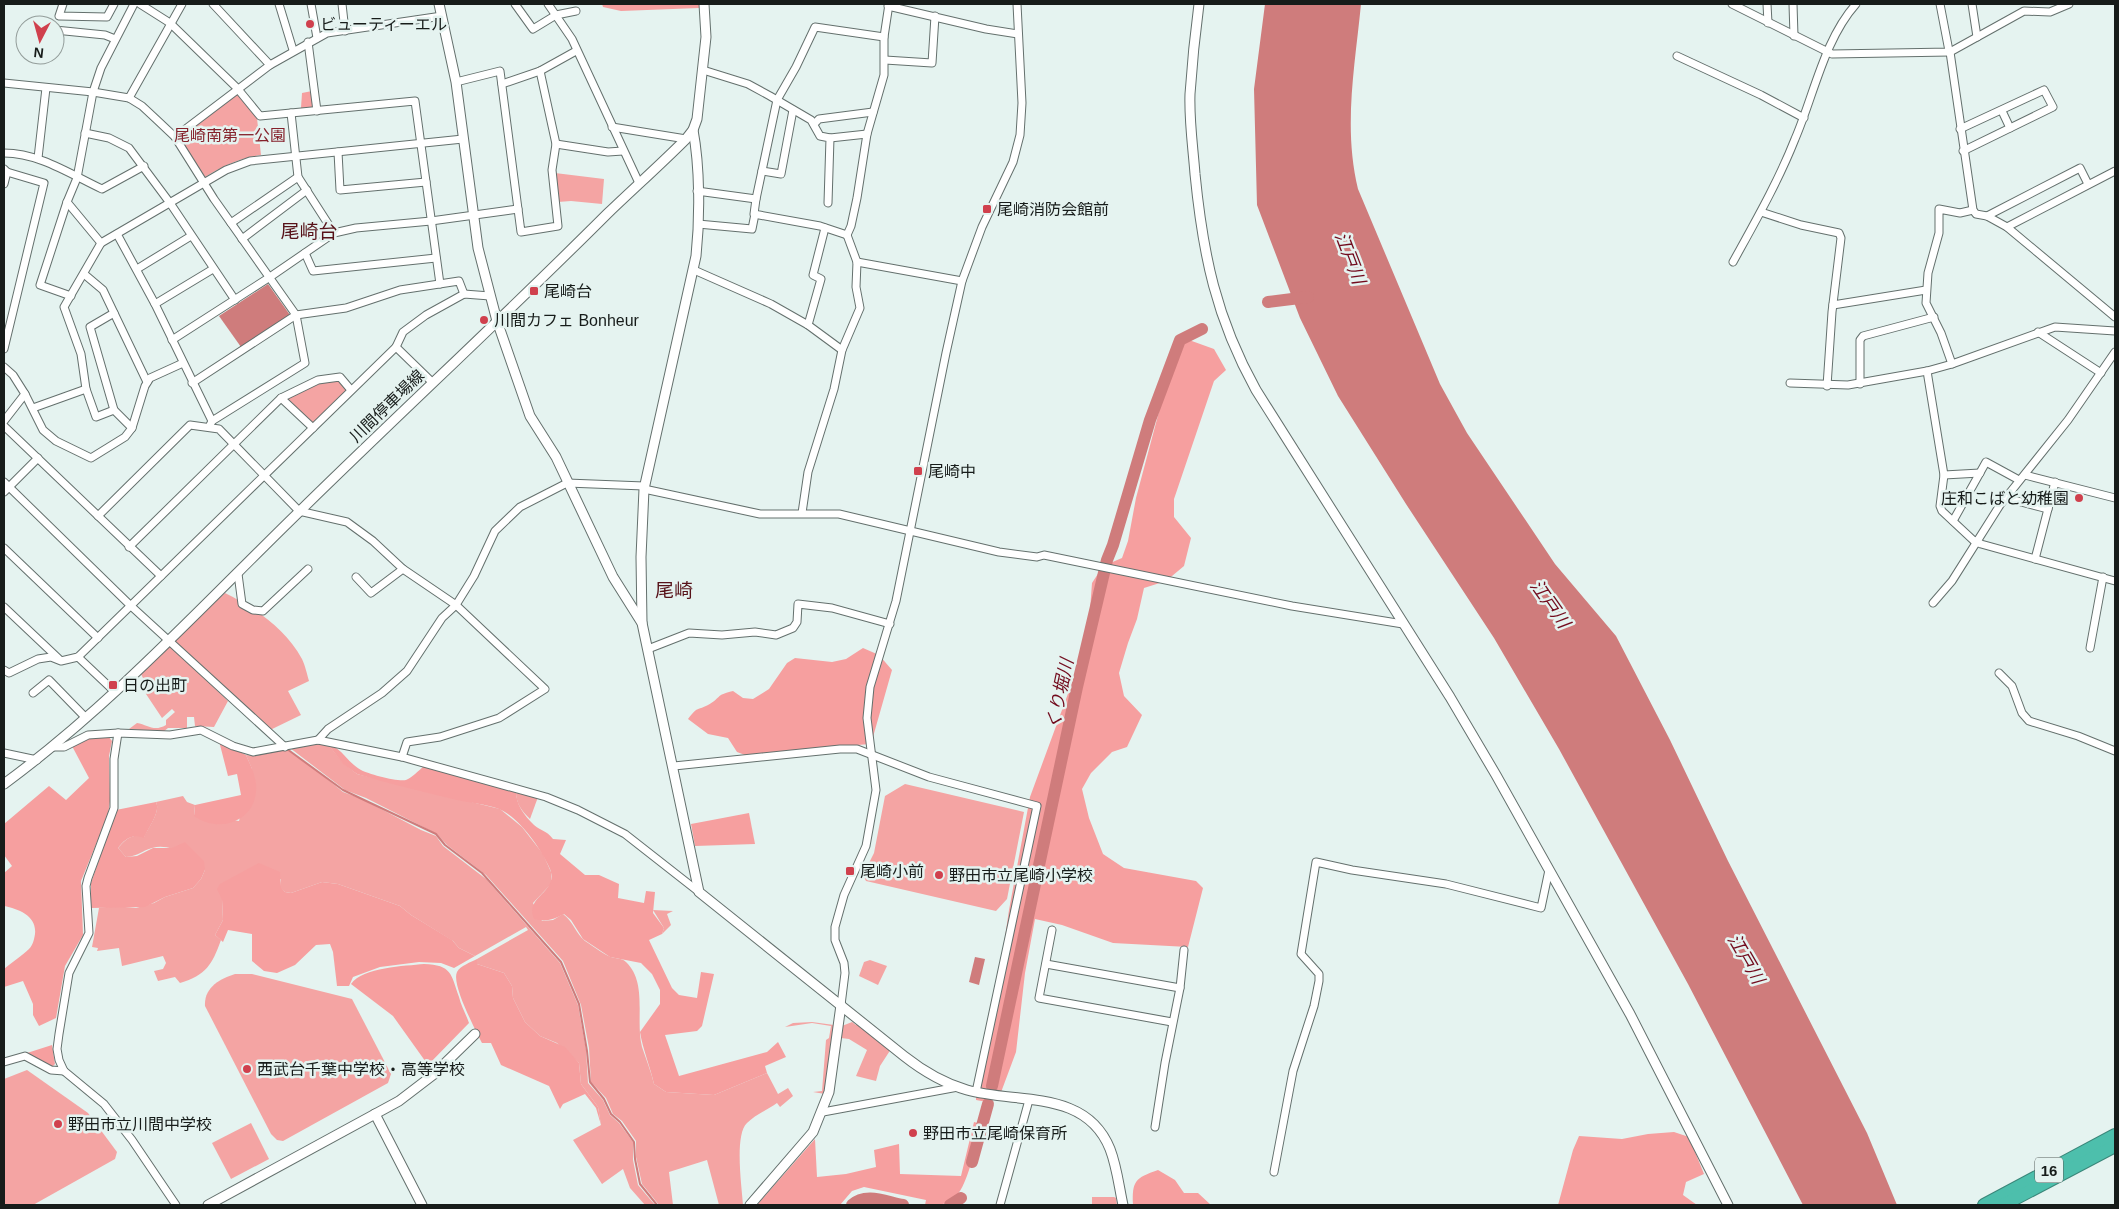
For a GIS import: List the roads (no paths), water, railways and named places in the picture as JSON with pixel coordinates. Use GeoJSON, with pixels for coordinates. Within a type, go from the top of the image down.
{"type":"FeatureCollection","features":[{"type":"Feature","properties":{"kind":"highway","name":"16"},"geometry":{"type":"LineString","coordinates":[[1984,1205],[2115,1135]]}},
{"type":"Feature","properties":{"kind":"highway","name":"16"},"geometry":{"type":"LineString","coordinates":[[2004,1205],[2115,1146]]}},
{"type":"Feature","properties":{"kind":"street"},"geometry":{"type":"LineString","coordinates":[[62,4],[59,16],[107,17],[114,4]]}},
{"type":"Feature","properties":{"kind":"street"},"geometry":{"type":"LineString","coordinates":[[71,296],[40,285],[67,202],[77,178],[93,92],[115,39],[134,4]]}},
{"type":"Feature","properties":{"kind":"street"},"geometry":{"type":"LineString","coordinates":[[140,4],[170,23],[237,88],[260,116],[415,101],[440,284]]}},
{"type":"Feature","properties":{"kind":"street"},"geometry":{"type":"LineString","coordinates":[[129,98],[182,4]]}},
{"type":"Feature","properties":{"kind":"street"},"geometry":{"type":"LineString","coordinates":[[213,4],[270,65]]}},
{"type":"Feature","properties":{"kind":"street"},"geometry":{"type":"LineString","coordinates":[[278,4],[292,50]]}},
{"type":"Feature","properties":{"kind":"street"},"geometry":{"type":"LineString","coordinates":[[311,4],[317,38]]}},
{"type":"Feature","properties":{"kind":"street"},"geometry":{"type":"LineString","coordinates":[[342,4],[344,31]]}},
{"type":"Feature","properties":{"kind":"street"},"geometry":{"type":"LineString","coordinates":[[439,4],[456,82],[478,248],[497,321],[530,416],[556,457],[613,577],[642,623]]}},
{"type":"Feature","properties":{"kind":"street"},"geometry":{"type":"LineString","coordinates":[[515,4],[533,29],[556,15],[576,11]]}},
{"type":"Feature","properties":{"kind":"street"},"geometry":{"type":"LineString","coordinates":[[548,4],[572,39],[576,52],[639,183]]}},
{"type":"Feature","properties":{"kind":"street","name":"川間停車場線"},"geometry":{"type":"LineString","coordinates":[[4,784],[54,747],[115,692],[238,574],[299,511],[562,261],[639,183],[686,139],[693,130],[697,119],[706,37],[704,4]]}},
{"type":"Feature","properties":{"kind":"street"},"geometry":{"type":"LineString","coordinates":[[750,1205],[813,1132],[823,1112],[832,1077],[845,973],[844,962],[835,940],[836,927],[844,895],[863,856],[871,826],[876,790],[868,732],[867,704],[874,673],[890,624],[962,281],[982,227],[1009,170],[1018,145],[1022,121],[1022,102],[1017,4]]}},
{"type":"Feature","properties":{"kind":"street"},"geometry":{"type":"LineString","coordinates":[[1199,4],[1191,88],[1191,134],[1202,238],[1219,307],[1240,359],[1256,390],[1496,775],[1630,1014],[1728,1205]]}},
{"type":"Feature","properties":{"kind":"street"},"geometry":{"type":"LineString","coordinates":[[1732,4],[1832,54],[1949,52],[2024,11],[2050,12],[2069,4]]}},
{"type":"Feature","properties":{"kind":"street"},"geometry":{"type":"LineString","coordinates":[[1767,4],[1768,23]]}},
{"type":"Feature","properties":{"kind":"street"},"geometry":{"type":"LineString","coordinates":[[1793,4],[1794,36]]}},
{"type":"Feature","properties":{"kind":"street"},"geometry":{"type":"LineString","coordinates":[[1846,4],[1847,14]]}},
{"type":"Feature","properties":{"kind":"street"},"geometry":{"type":"LineString","coordinates":[[1733,262],[1761,212],[1804,118],[1841,22],[1856,4]]}},
{"type":"Feature","properties":{"kind":"street"},"geometry":{"type":"LineString","coordinates":[[1940,4],[1973,210],[1976,214],[1987,216],[2008,227],[2115,317]]}},
{"type":"Feature","properties":{"kind":"street"},"geometry":{"type":"LineString","coordinates":[[1972,4],[1977,37]]}},
{"type":"Feature","properties":{"kind":"street"},"geometry":{"type":"LineString","coordinates":[[802,513],[808,472],[834,389],[842,350],[860,308],[856,287],[857,262],[847,235],[852,226],[867,134],[882,84],[885,60],[884,37],[888,5],[986,29],[1018,34]]}},
{"type":"Feature","properties":{"kind":"street"},"geometry":{"type":"LineString","coordinates":[[175,138],[237,88],[270,65],[292,50],[327,33],[442,16]]}},
{"type":"Feature","properties":{"kind":"street"},"geometry":{"type":"LineString","coordinates":[[885,60],[932,62],[935,16]]}},
{"type":"Feature","properties":{"kind":"street"},"geometry":{"type":"LineString","coordinates":[[698,224],[752,229],[756,199],[777,100],[796,67],[815,27],[884,37]]}},
{"type":"Feature","properties":{"kind":"street"},"geometry":{"type":"LineString","coordinates":[[65,31],[105,35],[115,39]]}},
{"type":"Feature","properties":{"kind":"street"},"geometry":{"type":"LineString","coordinates":[[308,42],[317,110]]}},
{"type":"Feature","properties":{"kind":"street"},"geometry":{"type":"LineString","coordinates":[[502,84],[540,71],[576,52]]}},
{"type":"Feature","properties":{"kind":"street"},"geometry":{"type":"LineString","coordinates":[[1677,56],[1761,95],[1804,118]]}},
{"type":"Feature","properties":{"kind":"street"},"geometry":{"type":"LineString","coordinates":[[703,70],[748,84],[777,100],[811,120],[820,136],[830,138],[867,134]]}},
{"type":"Feature","properties":{"kind":"street"},"geometry":{"type":"LineString","coordinates":[[456,82],[500,71],[521,232],[558,226],[552,170],[556,144],[540,71]]}},
{"type":"Feature","properties":{"kind":"street"},"geometry":{"type":"LineString","coordinates":[[4,83],[93,92],[129,98],[142,106],[175,138],[231,223],[296,315],[306,363],[211,424],[190,425],[98,516]]}},
{"type":"Feature","properties":{"kind":"street"},"geometry":{"type":"LineString","coordinates":[[38,158],[46,88]]}},
{"type":"Feature","properties":{"kind":"street"},"geometry":{"type":"LineString","coordinates":[[1960,129],[2044,90],[2053,107],[1963,151]]}},
{"type":"Feature","properties":{"kind":"street"},"geometry":{"type":"LineString","coordinates":[[762,171],[781,174],[794,110]]}},
{"type":"Feature","properties":{"kind":"street"},"geometry":{"type":"LineString","coordinates":[[2002,111],[2010,128]]}},
{"type":"Feature","properties":{"kind":"street"},"geometry":{"type":"LineString","coordinates":[[814,124],[820,119],[873,112]]}},
{"type":"Feature","properties":{"kind":"street"},"geometry":{"type":"LineString","coordinates":[[290,113],[298,177],[334,233]]}},
{"type":"Feature","properties":{"kind":"street"},"geometry":{"type":"LineString","coordinates":[[612,127],[686,139]]}},
{"type":"Feature","properties":{"kind":"street"},"geometry":{"type":"LineString","coordinates":[[693,130],[696,144],[698,224],[694,270],[644,487],[641,557],[642,623],[674,766],[699,892]]}},
{"type":"Feature","properties":{"kind":"street"},"geometry":{"type":"LineString","coordinates":[[85,133],[109,138],[129,148],[170,203],[234,300]]}},
{"type":"Feature","properties":{"kind":"street"},"geometry":{"type":"LineString","coordinates":[[828,203],[830,138]]}},
{"type":"Feature","properties":{"kind":"street"},"geometry":{"type":"LineString","coordinates":[[114,410],[96,417],[86,389],[81,354],[64,307],[101,244],[226,170],[250,162],[463,139]]}},
{"type":"Feature","properties":{"kind":"street"},"geometry":{"type":"LineString","coordinates":[[556,144],[608,152],[623,151]]}},
{"type":"Feature","properties":{"kind":"street"},"geometry":{"type":"LineString","coordinates":[[338,152],[340,190],[426,182]]}},
{"type":"Feature","properties":{"kind":"street"},"geometry":{"type":"LineString","coordinates":[[4,153],[21,153],[38,158],[102,189],[144,166]]}},
{"type":"Feature","properties":{"kind":"street"},"geometry":{"type":"LineString","coordinates":[[1987,216],[2080,168],[2088,184]]}},
{"type":"Feature","properties":{"kind":"street"},"geometry":{"type":"LineString","coordinates":[[4,184],[5,170],[44,184],[4,349]]}},
{"type":"Feature","properties":{"kind":"street"},"geometry":{"type":"LineString","coordinates":[[2008,227],[2115,171]]}},
{"type":"Feature","properties":{"kind":"street"},"geometry":{"type":"LineString","coordinates":[[231,223],[298,177]]}},
{"type":"Feature","properties":{"kind":"street"},"geometry":{"type":"LineString","coordinates":[[242,239],[307,190]]}},
{"type":"Feature","properties":{"kind":"street"},"geometry":{"type":"LineString","coordinates":[[697,191],[756,199]]}},
{"type":"Feature","properties":{"kind":"street"},"geometry":{"type":"LineString","coordinates":[[67,202],[101,244]]}},
{"type":"Feature","properties":{"kind":"street"},"geometry":{"type":"LineString","coordinates":[[172,340],[334,233],[356,228],[431,221],[518,209]]}},
{"type":"Feature","properties":{"kind":"street"},"geometry":{"type":"LineString","coordinates":[[1952,364],[1934,317],[1926,303],[1926,290],[1930,263],[1939,233],[1939,209],[1960,213],[1973,210]]}},
{"type":"Feature","properties":{"kind":"street"},"geometry":{"type":"LineString","coordinates":[[1761,212],[1838,233],[1841,238],[1833,305],[1827,386]]}},
{"type":"Feature","properties":{"kind":"street"},"geometry":{"type":"LineString","coordinates":[[755,214],[825,228],[847,235]]}},
{"type":"Feature","properties":{"kind":"street"},"geometry":{"type":"LineString","coordinates":[[808,325],[821,279],[813,275],[825,228]]}},
{"type":"Feature","properties":{"kind":"street"},"geometry":{"type":"LineString","coordinates":[[117,234],[156,304],[211,424],[235,445],[299,511],[347,522],[373,540],[403,569],[456,605],[545,689],[499,718],[440,737],[407,742],[402,757]]}},
{"type":"Feature","properties":{"kind":"street"},"geometry":{"type":"LineString","coordinates":[[137,269],[191,236]]}},
{"type":"Feature","properties":{"kind":"street"},"geometry":{"type":"LineString","coordinates":[[304,253],[313,272],[436,258]]}},
{"type":"Feature","properties":{"kind":"street"},"geometry":{"type":"LineString","coordinates":[[857,262],[962,281]]}},
{"type":"Feature","properties":{"kind":"street"},"geometry":{"type":"LineString","coordinates":[[156,304],[212,268]]}},
{"type":"Feature","properties":{"kind":"street"},"geometry":{"type":"LineString","coordinates":[[694,270],[770,304],[808,325],[842,350]]}},
{"type":"Feature","properties":{"kind":"street"},"geometry":{"type":"LineString","coordinates":[[84,274],[103,290],[147,382]]}},
{"type":"Feature","properties":{"kind":"street"},"geometry":{"type":"LineString","coordinates":[[192,383],[296,315],[346,308],[400,290],[459,281],[464,294]]}},
{"type":"Feature","properties":{"kind":"street"},"geometry":{"type":"LineString","coordinates":[[1833,305],[1926,290]]}},
{"type":"Feature","properties":{"kind":"street"},"geometry":{"type":"LineString","coordinates":[[4,670],[9,673],[38,659],[51,657],[61,661],[78,658],[396,347],[403,332],[426,315],[464,294],[490,296]]}},
{"type":"Feature","properties":{"kind":"street"},"geometry":{"type":"LineString","coordinates":[[114,313],[90,327],[114,410],[132,428]]}},
{"type":"Feature","properties":{"kind":"street"},"geometry":{"type":"LineString","coordinates":[[1860,384],[1860,340],[1863,336],[1934,317]]}},
{"type":"Feature","properties":{"kind":"street"},"geometry":{"type":"LineString","coordinates":[[1790,383],[1827,386],[1860,384],[1927,371],[1952,364],[2055,327],[2115,331]]}},
{"type":"Feature","properties":{"kind":"street"},"geometry":{"type":"LineString","coordinates":[[2038,332],[2101,373]]}},
{"type":"Feature","properties":{"kind":"street"},"geometry":{"type":"LineString","coordinates":[[396,347],[433,383]]}},
{"type":"Feature","properties":{"kind":"street"},"geometry":{"type":"LineString","coordinates":[[1933,603],[1952,581],[2006,498],[2115,352]]}},
{"type":"Feature","properties":{"kind":"street"},"geometry":{"type":"LineString","coordinates":[[4,367],[13,375],[25,394],[43,430],[56,441],[90,458],[125,436],[132,428],[150,378],[183,363]]}},
{"type":"Feature","properties":{"kind":"street"},"geometry":{"type":"LineString","coordinates":[[1927,371],[1944,475],[1940,506],[1942,512],[1976,542],[2115,581]]}},
{"type":"Feature","properties":{"kind":"street"},"geometry":{"type":"LineString","coordinates":[[129,546],[235,445],[281,398],[318,380],[340,377],[351,390]]}},
{"type":"Feature","properties":{"kind":"street"},"geometry":{"type":"LineString","coordinates":[[33,408],[86,389]]}},
{"type":"Feature","properties":{"kind":"street"},"geometry":{"type":"LineString","coordinates":[[4,421],[25,394]]}},
{"type":"Feature","properties":{"kind":"street"},"geometry":{"type":"LineString","coordinates":[[281,398],[313,428]]}},
{"type":"Feature","properties":{"kind":"street"},"geometry":{"type":"LineString","coordinates":[[4,426],[161,576]]}},
{"type":"Feature","properties":{"kind":"street"},"geometry":{"type":"LineString","coordinates":[[38,458],[5,487],[285,747]]}},
{"type":"Feature","properties":{"kind":"street"},"geometry":{"type":"LineString","coordinates":[[1953,521],[1986,462],[2022,478],[2055,482],[2115,498]]}},
{"type":"Feature","properties":{"kind":"street"},"geometry":{"type":"LineString","coordinates":[[1944,475],[1980,472]]}},
{"type":"Feature","properties":{"kind":"street"},"geometry":{"type":"LineString","coordinates":[[2035,559],[2055,482]]}},
{"type":"Feature","properties":{"kind":"street"},"geometry":{"type":"LineString","coordinates":[[318,740],[328,729],[382,693],[407,671],[442,618],[456,605],[474,576],[495,532],[520,507],[567,483],[644,487],[760,514],[839,514],[999,552],[1030,557],[1044,555],[1116,572],[1306,609],[1403,624]]}},
{"type":"Feature","properties":{"kind":"street"},"geometry":{"type":"LineString","coordinates":[[2006,498],[2048,509]]}},
{"type":"Feature","properties":{"kind":"street"},"geometry":{"type":"LineString","coordinates":[[4,548],[98,638]]}},
{"type":"Feature","properties":{"kind":"street"},"geometry":{"type":"LineString","coordinates":[[238,574],[242,604],[253,610],[263,612],[308,569]]}},
{"type":"Feature","properties":{"kind":"street"},"geometry":{"type":"LineString","coordinates":[[356,577],[371,593],[403,569]]}},
{"type":"Feature","properties":{"kind":"street"},"geometry":{"type":"LineString","coordinates":[[2090,648],[2103,577]]}},
{"type":"Feature","properties":{"kind":"street"},"geometry":{"type":"LineString","coordinates":[[648,649],[689,633],[722,635],[755,632],[776,635],[793,628],[797,622],[798,604],[832,608],[890,624]]}},
{"type":"Feature","properties":{"kind":"street"},"geometry":{"type":"LineString","coordinates":[[4,607],[61,661]]}},
{"type":"Feature","properties":{"kind":"street"},"geometry":{"type":"LineString","coordinates":[[78,658],[115,692]]}},
{"type":"Feature","properties":{"kind":"street"},"geometry":{"type":"LineString","coordinates":[[1999,673],[2012,686],[2022,713],[2029,721],[2078,736],[2115,751]]}},
{"type":"Feature","properties":{"kind":"street"},"geometry":{"type":"LineString","coordinates":[[33,693],[49,680],[86,718]]}},
{"type":"Feature","properties":{"kind":"street"},"geometry":{"type":"LineString","coordinates":[[54,747],[64,747],[88,735],[118,733],[170,735],[201,730],[232,746],[252,752],[318,740],[402,757],[546,797],[578,810],[625,834],[920,1068],[958,1087],[979,1093],[1063,1105],[1085,1116],[1095,1126],[1110,1149],[1123,1205]]}},
{"type":"Feature","properties":{"kind":"street"},"geometry":{"type":"LineString","coordinates":[[118,733],[114,759],[114,808],[86,886],[88,933],[68,973],[57,1049],[64,1071],[104,1104],[132,1140],[176,1205]]}},
{"type":"Feature","properties":{"kind":"street"},"geometry":{"type":"LineString","coordinates":[[674,766],[840,749],[857,750],[929,777],[1037,806],[979,1093]]}},
{"type":"Feature","properties":{"kind":"street"},"geometry":{"type":"LineString","coordinates":[[4,753],[38,760]]}},
{"type":"Feature","properties":{"kind":"street"},"geometry":{"type":"LineString","coordinates":[[1274,1172],[1293,1071],[1318,990],[1319,974],[1301,954],[1316,862],[1352,870],[1446,884],[1541,908],[1549,870]]}},
{"type":"Feature","properties":{"kind":"street"},"geometry":{"type":"LineString","coordinates":[[1052,930],[1039,998],[1172,1022]]}},
{"type":"Feature","properties":{"kind":"street"},"geometry":{"type":"LineString","coordinates":[[1156,1127],[1172,1022],[1180,988],[1184,950]]}},
{"type":"Feature","properties":{"kind":"street"},"geometry":{"type":"LineString","coordinates":[[1046,964],[1180,988]]}},
{"type":"Feature","properties":{"kind":"street"},"geometry":{"type":"LineString","coordinates":[[208,1205],[399,1101],[434,1075],[475,1034]]}},
{"type":"Feature","properties":{"kind":"street"},"geometry":{"type":"LineString","coordinates":[[4,1062],[25,1056],[51,1070],[64,1071]]}},
{"type":"Feature","properties":{"kind":"street"},"geometry":{"type":"LineString","coordinates":[[823,1112],[958,1087]]}},
{"type":"Feature","properties":{"kind":"street"},"geometry":{"type":"LineString","coordinates":[[1000,1205],[1029,1100]]}},
{"type":"Feature","properties":{"kind":"street"},"geometry":{"type":"LineString","coordinates":[[375,1114],[422,1205]]}},
{"type":"Feature","properties":{"kind":"water","name":"江戸川"},"geometry":{"type":"Polygon","coordinates":[[[1265,4],[1361,4],[1353,73],[1351,120],[1351,143],[1358,189],[1440,384],[1467,433],[1555,564],[1616,636],[1867,1133],[1897,1205],[1803,1205],[1688,984],[1559,749],[1494,638],[1338,396],[1300,318],[1257,205],[1254,89],[1265,4]]]}},
{"type":"Feature","properties":{"kind":"water"},"geometry":{"type":"Polygon","coordinates":[[[268,284],[290,315],[241,347],[219,316],[268,284]]]}},
{"type":"Feature","properties":{"kind":"water"},"geometry":{"type":"Polygon","coordinates":[[[975,957],[985,959],[979,985],[969,982],[975,957]]]}},
{"type":"Feature","properties":{"kind":"waterway","name":"くり堀川"},"geometry":{"type":"LineString","coordinates":[[1268,302],[1308,297]]}},
{"type":"Feature","properties":{"kind":"waterway","name":"くり堀川"},"geometry":{"type":"LineString","coordinates":[[992,1086],[1077,687],[1107,560],[1150,420],[1180,340],[1202,329]]}},
{"type":"Feature","properties":{"kind":"waterway"},"geometry":{"type":"LineString","coordinates":[[287,749],[343,790],[436,834],[445,845],[482,873],[561,962],[579,1004],[590,1082],[604,1099],[611,1114],[620,1122],[634,1142],[640,1184],[657,1205]]}},
{"type":"Feature","properties":{"kind":"waterway","name":"くり堀川"},"geometry":{"type":"LineString","coordinates":[[972,1162],[988,1104]]}},
{"type":"Feature","properties":{"kind":"waterway","name":"くり堀川"},"geometry":{"type":"LineString","coordinates":[[852,1205],[863,1199],[870,1198],[903,1205]]}},
{"type":"Feature","properties":{"kind":"waterway","name":"くり堀川"},"geometry":{"type":"LineString","coordinates":[[950,1205],[961,1198]]}},
{"type":"Feature","properties":{"kind":"place","name":"ビューティーエル"},"geometry":{"type":"Point","coordinates":[310,24]}},
{"type":"Feature","properties":{"kind":"place","name":"尾崎消防会館前"},"geometry":{"type":"Point","coordinates":[987,209]}},
{"type":"Feature","properties":{"kind":"place","name":"尾崎台"},"geometry":{"type":"Point","coordinates":[534,291]}},
{"type":"Feature","properties":{"kind":"place","name":"川間カフェ Bonheur"},"geometry":{"type":"Point","coordinates":[484,320]}},
{"type":"Feature","properties":{"kind":"place","name":"尾崎中"},"geometry":{"type":"Point","coordinates":[918,471]}},
{"type":"Feature","properties":{"kind":"place","name":"庄和こばと幼稚園"},"geometry":{"type":"Point","coordinates":[2079,498]}},
{"type":"Feature","properties":{"kind":"place","name":"日の出町"},"geometry":{"type":"Point","coordinates":[113,685]}},
{"type":"Feature","properties":{"kind":"place","name":"尾崎小前"},"geometry":{"type":"Point","coordinates":[850,871]}},
{"type":"Feature","properties":{"kind":"place","name":"野田市立尾崎小学校"},"geometry":{"type":"Point","coordinates":[939,875]}},
{"type":"Feature","properties":{"kind":"place","name":"西武台千葉中学校・高等学校"},"geometry":{"type":"Point","coordinates":[247,1069]}},
{"type":"Feature","properties":{"kind":"place","name":"野田市立川間中学校"},"geometry":{"type":"Point","coordinates":[58,1124]}},
{"type":"Feature","properties":{"kind":"place","name":"野田市立尾崎保育所"},"geometry":{"type":"Point","coordinates":[913,1133]}},
{"type":"Feature","properties":{"kind":"district","name":"尾崎台"},"geometry":{"type":"Point","coordinates":[309,231]}},
{"type":"Feature","properties":{"kind":"district","name":"尾崎"},"geometry":{"type":"Point","coordinates":[674,590]}},
{"type":"Feature","properties":{"kind":"park label","name":"尾崎南第一公園"},"geometry":{"type":"Point","coordinates":[230,135]}}]}
